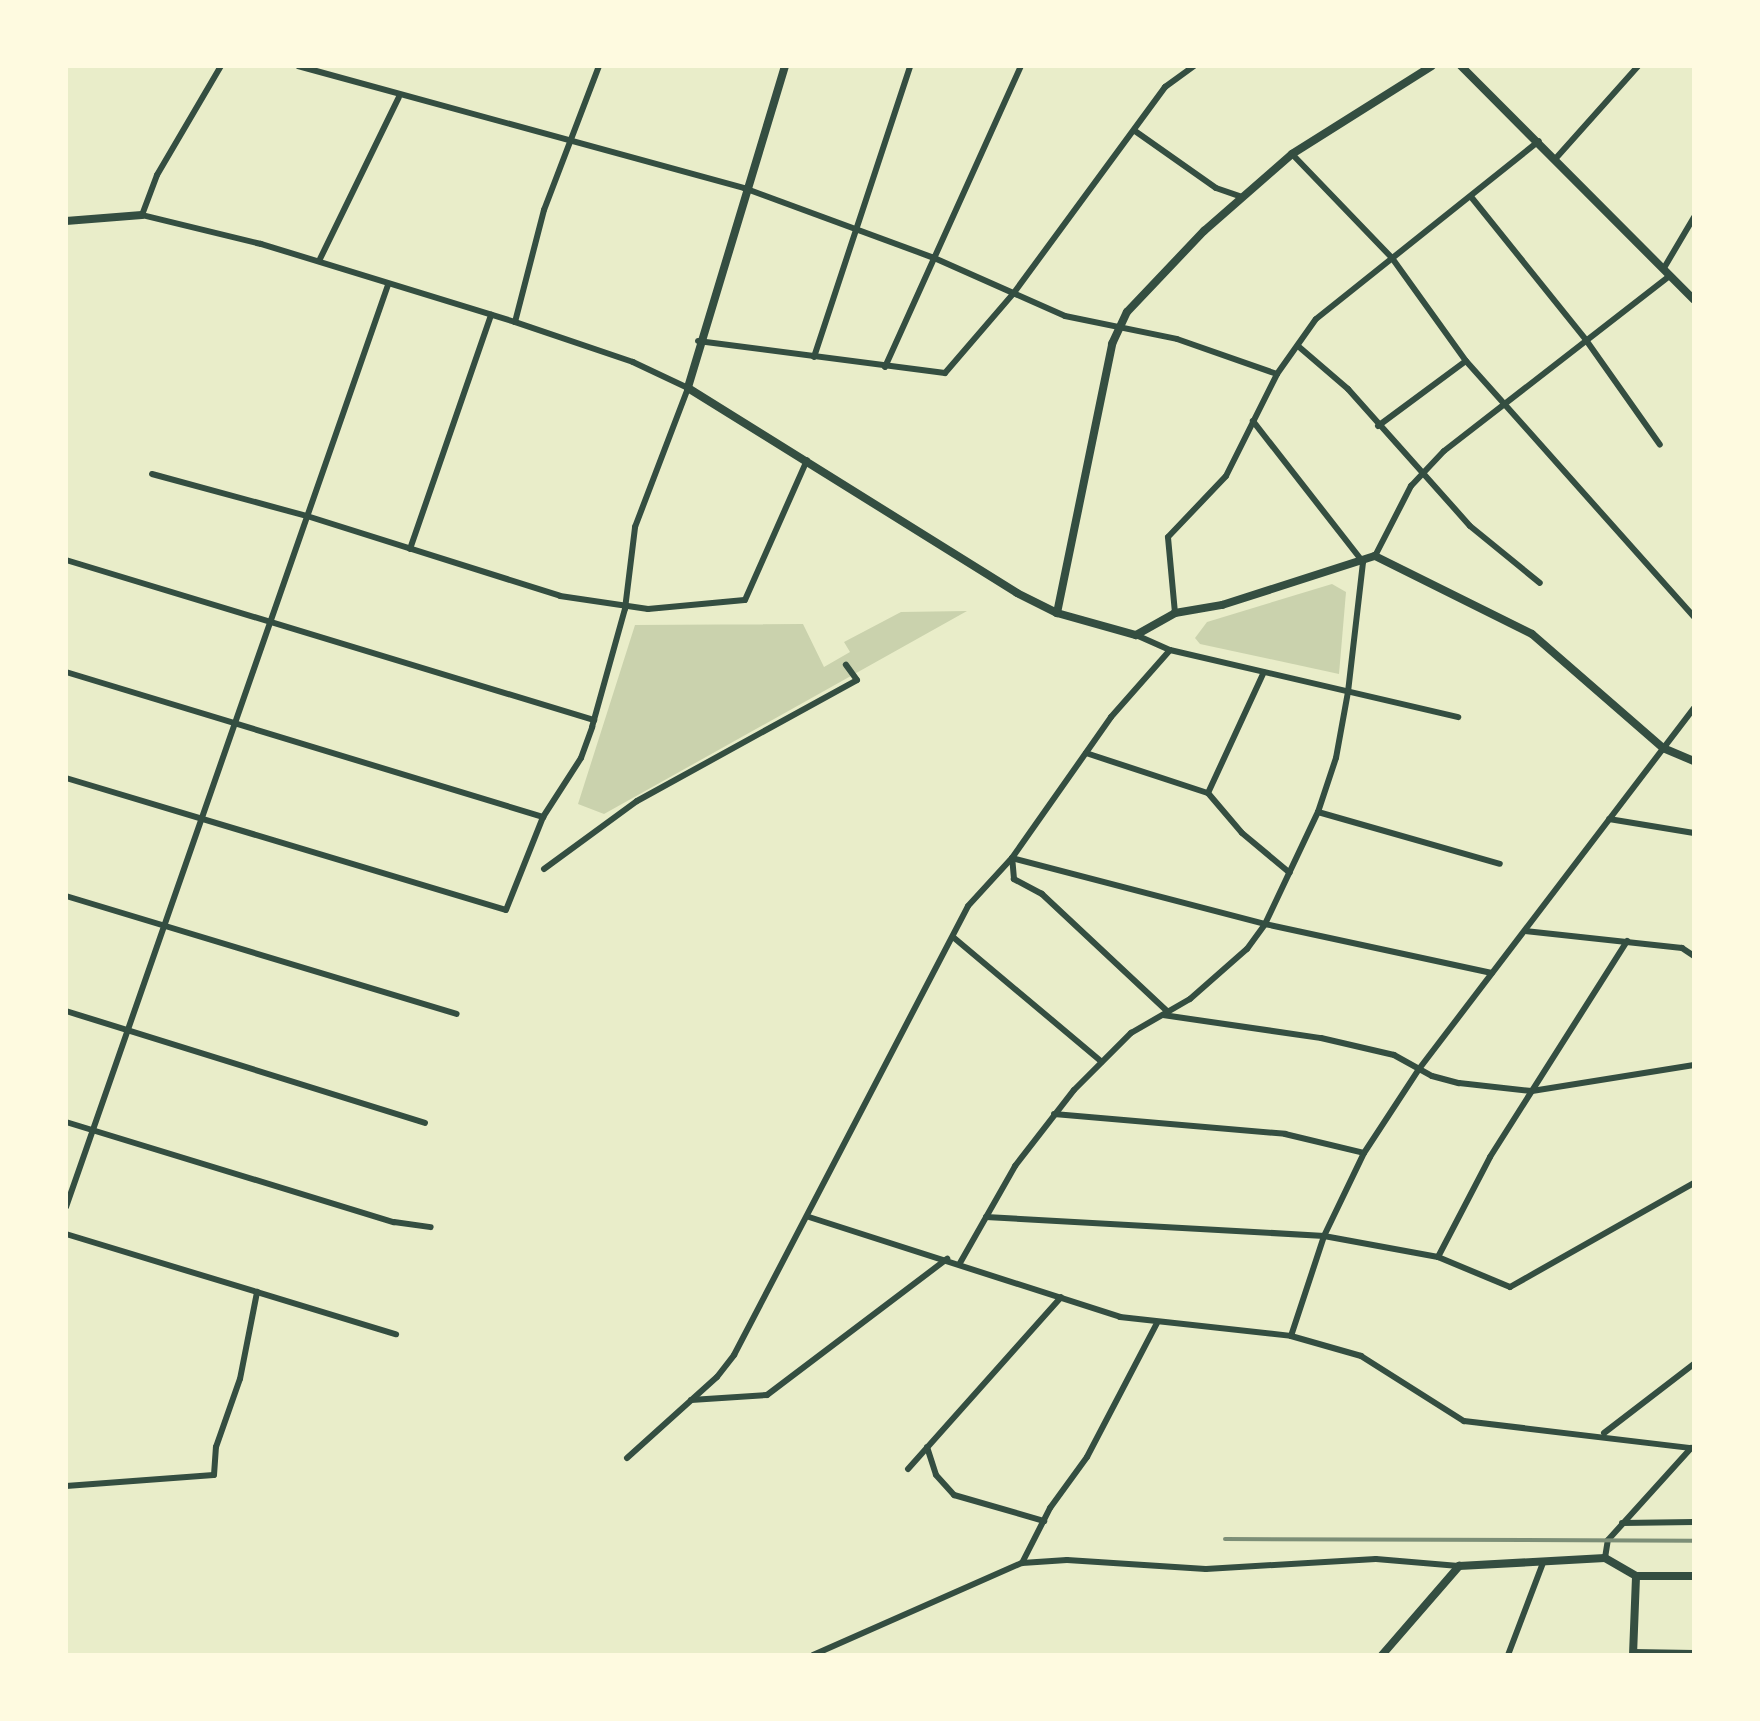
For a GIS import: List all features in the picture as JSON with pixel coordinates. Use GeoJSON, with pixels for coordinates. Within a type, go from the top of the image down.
{"type":"FeatureCollection","features":[{"type":"Feature","properties":{"kind":"street"},"geometry":{"type":"LineString","coordinates":[[142,215],[157,175],[221,66]]}},
{"type":"Feature","properties":{"kind":"street"},"geometry":{"type":"LineString","coordinates":[[298,66],[399,97],[744,188],[932,257],[1065,316],[1177,339],[1277,374]]}},
{"type":"Feature","properties":{"kind":"street"},"geometry":{"type":"LineString","coordinates":[[515,322],[544,210],[574,144],[599,66]]}},
{"type":"Feature","properties":{"kind":"street"},"geometry":{"type":"LineString","coordinates":[[814,357],[910,66]]}},
{"type":"Feature","properties":{"kind":"street"},"geometry":{"type":"LineString","coordinates":[[885,367],[932,257],[1021,66]]}},
{"type":"Feature","properties":{"kind":"street"},"geometry":{"type":"LineString","coordinates":[[698,341],[945,373],[1013,294],[1165,87],[1194,66]]}},
{"type":"Feature","properties":{"kind":"street"},"geometry":{"type":"LineString","coordinates":[[1057,613],[1119,327],[1138,297],[1242,197],[1292,154],[1432,66]]}},
{"type":"Feature","properties":{"kind":"street"},"geometry":{"type":"LineString","coordinates":[[1461,66],[1557,157],[1694,300]]}},
{"type":"Feature","properties":{"kind":"street"},"geometry":{"type":"LineString","coordinates":[[1557,157],[1638,66]]}},
{"type":"Feature","properties":{"kind":"street"},"geometry":{"type":"LineString","coordinates":[[66,778],[500,911],[512,903],[543,817],[581,758],[594,720],[625,609],[635,527],[688,388],[698,341],[782,67]]}},
{"type":"Feature","properties":{"kind":"street"},"geometry":{"type":"LineString","coordinates":[[319,261],[399,97]]}},
{"type":"Feature","properties":{"kind":"street"},"geometry":{"type":"LineString","coordinates":[[1135,131],[1216,188],[1242,197]]}},
{"type":"Feature","properties":{"kind":"street"},"geometry":{"type":"LineString","coordinates":[[1175,613],[1168,537],[1226,476],[1277,374],[1316,319],[1540,141]]}},
{"type":"Feature","properties":{"kind":"street"},"geometry":{"type":"LineString","coordinates":[[1292,154],[1392,258],[1466,361],[1694,617]]}},
{"type":"Feature","properties":{"kind":"street"},"geometry":{"type":"LineString","coordinates":[[1472,198],[1586,340],[1660,445]]}},
{"type":"Feature","properties":{"kind":"street"},"geometry":{"type":"LineString","coordinates":[[66,221],[142,215],[319,261],[633,362],[688,388],[1017,593],[1057,613],[1136,635],[1170,650],[1458,717]]}},
{"type":"Feature","properties":{"kind":"street"},"geometry":{"type":"LineString","coordinates":[[1664,268],[1694,217]]}},
{"type":"Feature","properties":{"kind":"street"},"geometry":{"type":"LineString","coordinates":[[1136,635],[1175,613],[1222,605],[1375,556],[1396,510],[1444,451],[1670,276]]}},
{"type":"Feature","properties":{"kind":"street"},"geometry":{"type":"LineString","coordinates":[[66,1207],[388,285]]}},
{"type":"Feature","properties":{"kind":"street"},"geometry":{"type":"LineString","coordinates":[[410,549],[491,315]]}},
{"type":"Feature","properties":{"kind":"street"},"geometry":{"type":"LineString","coordinates":[[1298,346],[1348,389],[1421,477],[1540,583]]}},
{"type":"Feature","properties":{"kind":"street"},"geometry":{"type":"LineString","coordinates":[[1378,426],[1466,361]]}},
{"type":"Feature","properties":{"kind":"street"},"geometry":{"type":"LineString","coordinates":[[960,1263],[1015,1166],[1054,1114],[1102,1062],[1160,1014],[1168,1012],[1212,982],[1265,924],[1318,812],[1336,758],[1348,692],[1363,562],[1253,421]]}},
{"type":"Feature","properties":{"kind":"street"},"geometry":{"type":"LineString","coordinates":[[152,474],[307,516],[560,596],[625,609],[745,600],[807,460]]}},
{"type":"Feature","properties":{"kind":"street"},"geometry":{"type":"LineString","coordinates":[[1375,556],[1532,634],[1663,748],[1694,761]]}},
{"type":"Feature","properties":{"kind":"street"},"geometry":{"type":"LineString","coordinates":[[66,560],[594,720]]}},
{"type":"Feature","properties":{"kind":"street"},"geometry":{"type":"LineString","coordinates":[[627,1458],[691,1400],[734,1355],[809,1217],[968,906],[1012,858],[1086,753],[1170,650]]}},
{"type":"Feature","properties":{"kind":"street"},"geometry":{"type":"LineString","coordinates":[[544,869],[637,801],[857,680],[846,665]]}},
{"type":"Feature","properties":{"kind":"street"},"geometry":{"type":"LineString","coordinates":[[66,672],[543,817]]}},
{"type":"Feature","properties":{"kind":"street"},"geometry":{"type":"LineString","coordinates":[[1208,793],[1264,672]]}},
{"type":"Feature","properties":{"kind":"street"},"geometry":{"type":"LineString","coordinates":[[1291,1336],[1324,1236],[1364,1153],[1419,1069],[1694,708]]}},
{"type":"Feature","properties":{"kind":"street"},"geometry":{"type":"LineString","coordinates":[[1086,753],[1208,793],[1242,833],[1290,873]]}},
{"type":"Feature","properties":{"kind":"street"},"geometry":{"type":"LineString","coordinates":[[1318,812],[1500,864]]}},
{"type":"Feature","properties":{"kind":"street"},"geometry":{"type":"LineString","coordinates":[[1609,819],[1694,833]]}},
{"type":"Feature","properties":{"kind":"street"},"geometry":{"type":"LineString","coordinates":[[1012,858],[1265,924],[1492,973]]}},
{"type":"Feature","properties":{"kind":"street"},"geometry":{"type":"LineString","coordinates":[[1012,858],[1014,879],[1042,894],[1168,1012]]}},
{"type":"Feature","properties":{"kind":"street"},"geometry":{"type":"LineString","coordinates":[[66,896],[457,1014]]}},
{"type":"Feature","properties":{"kind":"street"},"geometry":{"type":"LineString","coordinates":[[1525,931],[1682,948],[1694,956]]}},
{"type":"Feature","properties":{"kind":"street"},"geometry":{"type":"LineString","coordinates":[[953,937],[1102,1062]]}},
{"type":"Feature","properties":{"kind":"street"},"geometry":{"type":"LineString","coordinates":[[1438,1257],[1490,1157],[1627,941]]}},
{"type":"Feature","properties":{"kind":"street"},"geometry":{"type":"LineString","coordinates":[[66,1011],[425,1123]]}},
{"type":"Feature","properties":{"kind":"street"},"geometry":{"type":"LineString","coordinates":[[1160,1014],[1321,1038],[1394,1055],[1419,1069],[1459,1083],[1532,1091],[1694,1065]]}},
{"type":"Feature","properties":{"kind":"street"},"geometry":{"type":"LineString","coordinates":[[1054,1114],[1285,1134],[1364,1153]]}},
{"type":"Feature","properties":{"kind":"street"},"geometry":{"type":"LineString","coordinates":[[66,1122],[394,1222],[431,1227]]}},
{"type":"Feature","properties":{"kind":"street"},"geometry":{"type":"LineString","coordinates":[[986,1217],[1324,1236],[1438,1257],[1503,1286],[1518,1286],[1694,1183]]}},
{"type":"Feature","properties":{"kind":"street"},"geometry":{"type":"LineString","coordinates":[[809,1217],[1061,1297],[1157,1323],[1291,1336],[1372,1361],[1464,1421],[1604,1433],[1693,1447]]}},
{"type":"Feature","properties":{"kind":"street"},"geometry":{"type":"LineString","coordinates":[[66,1234],[396,1334]]}},
{"type":"Feature","properties":{"kind":"street"},"geometry":{"type":"LineString","coordinates":[[691,1400],[767,1395],[947,1259]]}},
{"type":"Feature","properties":{"kind":"street"},"geometry":{"type":"LineString","coordinates":[[66,1486],[214,1475],[216,1447],[240,1379],[257,1292]]}},
{"type":"Feature","properties":{"kind":"street"},"geometry":{"type":"LineString","coordinates":[[908,1469],[1061,1297]]}},
{"type":"Feature","properties":{"kind":"street"},"geometry":{"type":"LineString","coordinates":[[1022,1563],[1044,1521],[1087,1457],[1157,1323]]}},
{"type":"Feature","properties":{"kind":"street"},"geometry":{"type":"LineString","coordinates":[[1604,1433],[1694,1364]]}},
{"type":"Feature","properties":{"kind":"street"},"geometry":{"type":"LineString","coordinates":[[927,1447],[936,1475],[954,1495],[1044,1521]]}},
{"type":"Feature","properties":{"kind":"street"},"geometry":{"type":"LineString","coordinates":[[1605,1558],[1608,1540],[1693,1447]]}},
{"type":"Feature","properties":{"kind":"street"},"geometry":{"type":"LineString","coordinates":[[1622,1523],[1694,1522]]}},
{"type":"Feature","properties":{"kind":"street"},"geometry":{"type":"LineString","coordinates":[[813,1655],[1022,1563],[1067,1560],[1206,1569],[1376,1559],[1459,1566],[1605,1558],[1636,1576],[1694,1576]]}},
{"type":"Feature","properties":{"kind":"street"},"geometry":{"type":"LineString","coordinates":[[1508,1655],[1543,1563]]}},
{"type":"Feature","properties":{"kind":"street"},"geometry":{"type":"LineString","coordinates":[[1382,1655],[1459,1566]]}},
{"type":"Feature","properties":{"kind":"street"},"geometry":{"type":"LineString","coordinates":[[1636,1576],[1633,1654],[1694,1653]]}},
{"type":"Feature","properties":{"kind":"green space"},"geometry":{"type":"Polygon","coordinates":[[[1332,584],[1346,592],[1339,674],[1200,644],[1195,638],[1207,622],[1332,584]]]}},
{"type":"Feature","properties":{"kind":"green space"},"geometry":{"type":"Polygon","coordinates":[[[967,611],[604,814],[578,804],[635,625],[803,624],[824,667],[850,652],[844,642],[901,612],[967,611]]]}},
{"type":"Feature","properties":{"kind":"railway"},"geometry":{"type":"LineString","coordinates":[[1225,1539],[1694,1541]]}}]}
